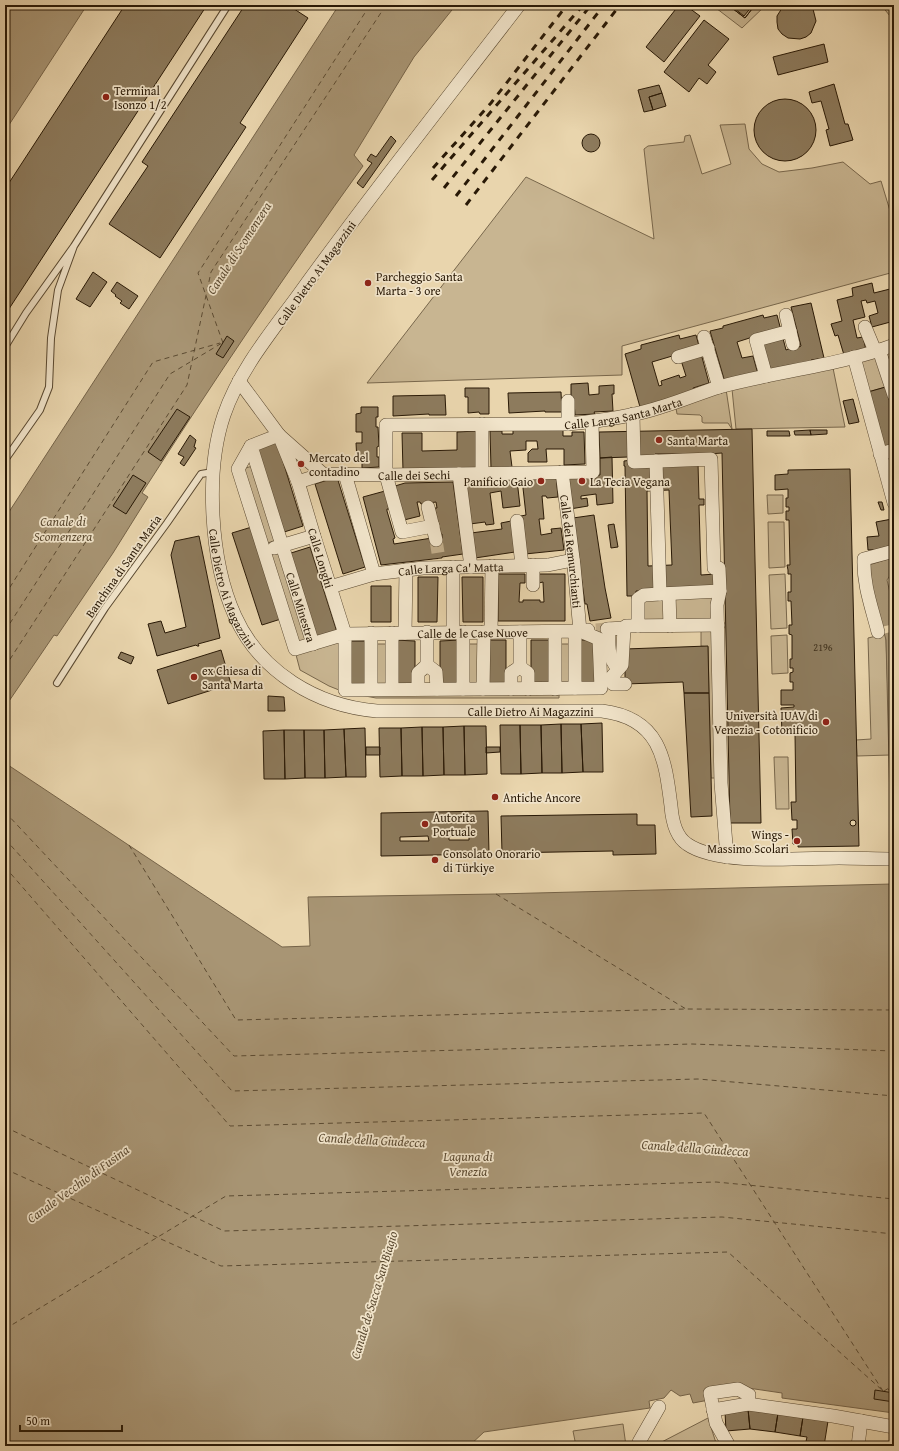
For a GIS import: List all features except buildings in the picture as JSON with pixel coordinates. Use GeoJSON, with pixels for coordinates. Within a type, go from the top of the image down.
{"type":"FeatureCollection","features":[{"type":"Feature","properties":{"kind":"street","name":"Calle Dietro Ai Magazzini"},"geometry":{"type":"LineString","coordinates":[[519,5],[329,252],[239,381],[225,412],[215,454],[213,472],[212,503],[216,538],[223,578],[230,606],[242,630],[255,648],[271,665],[291,682],[314,695],[351,708],[377,711],[602,711],[621,714],[638,723],[657,744],[664,762],[672,816],[677,833],[681,839],[691,847],[727,856],[757,859],[889,859]]}},
{"type":"Feature","properties":{"kind":"street"},"geometry":{"type":"LineString","coordinates":[[786,315],[793,344]]}},
{"type":"Feature","properties":{"kind":"street"},"geometry":{"type":"LineString","coordinates":[[866,328],[893,388]]}},
{"type":"Feature","properties":{"kind":"street"},"geometry":{"type":"LineString","coordinates":[[766,376],[756,340],[790,331]]}},
{"type":"Feature","properties":{"kind":"street"},"geometry":{"type":"LineString","coordinates":[[678,357],[706,343],[722,389]]}},
{"type":"Feature","properties":{"kind":"street","name":"Calle Larga Santa Marta"},"geometry":{"type":"LineString","coordinates":[[386,475],[386,424],[568,424],[592,422],[677,405],[722,389],[766,376],[854,357],[894,345]]}},
{"type":"Feature","properties":{"kind":"street"},"geometry":{"type":"LineString","coordinates":[[854,357],[894,503]]}},
{"type":"Feature","properties":{"kind":"street"},"geometry":{"type":"LineString","coordinates":[[239,381],[279,435],[323,474]]}},
{"type":"Feature","properties":{"kind":"street"},"geometry":{"type":"LineString","coordinates":[[568,401],[568,424]]}},
{"type":"Feature","properties":{"kind":"street"},"geometry":{"type":"LineString","coordinates":[[632,414],[634,462],[711,459],[714,568],[719,568],[720,591],[717,605],[721,778],[727,856]]}},
{"type":"Feature","properties":{"kind":"street","name":"Calle dei Sechi"},"geometry":{"type":"LineString","coordinates":[[298,482],[323,474],[386,475],[593,472],[592,422]]}},
{"type":"Feature","properties":{"kind":"street"},"geometry":{"type":"LineString","coordinates":[[482,424],[482,473]]}},
{"type":"Feature","properties":{"kind":"street"},"geometry":{"type":"LineString","coordinates":[[238,469],[251,446],[279,435]]}},
{"type":"Feature","properties":{"kind":"street"},"geometry":{"type":"LineString","coordinates":[[279,435],[298,482]]}},
{"type":"Feature","properties":{"kind":"street","name":"Calle Minestra"},"geometry":{"type":"LineString","coordinates":[[238,469],[295,649],[314,644],[251,446]]}},
{"type":"Feature","properties":{"kind":"street"},"geometry":{"type":"LineString","coordinates":[[880,454],[894,450]]}},
{"type":"Feature","properties":{"kind":"street"},"geometry":{"type":"LineString","coordinates":[[656,461],[665,594],[670,626]]}},
{"type":"Feature","properties":{"kind":"street"},"geometry":{"type":"LineString","coordinates":[[238,469],[257,463]]}},
{"type":"Feature","properties":{"kind":"street","name":"Calle dei Remurchianti"},"geometry":{"type":"LineString","coordinates":[[562,472],[573,560],[577,631],[575,688]]}},
{"type":"Feature","properties":{"kind":"street"},"geometry":{"type":"LineString","coordinates":[[350,474],[356,513],[374,574]]}},
{"type":"Feature","properties":{"kind":"street"},"geometry":{"type":"LineString","coordinates":[[459,474],[471,567]]}},
{"type":"Feature","properties":{"kind":"street"},"geometry":{"type":"LineString","coordinates":[[386,475],[402,532],[433,526]]}},
{"type":"Feature","properties":{"kind":"street","name":"Calle Longhi"},"geometry":{"type":"LineString","coordinates":[[298,482],[345,634],[345,690],[371,689]]}},
{"type":"Feature","properties":{"kind":"street"},"geometry":{"type":"LineString","coordinates":[[428,507],[436,540]]}},
{"type":"Feature","properties":{"kind":"street"},"geometry":{"type":"LineString","coordinates":[[517,521],[533,585]]}},
{"type":"Feature","properties":{"kind":"street"},"geometry":{"type":"LineString","coordinates":[[264,551],[314,536]]}},
{"type":"Feature","properties":{"kind":"street"},"geometry":{"type":"LineString","coordinates":[[878,632],[863,574],[864,559],[894,551]]}},
{"type":"Feature","properties":{"kind":"street","name":"Calle Larga Ca' Matta"},"geometry":{"type":"LineString","coordinates":[[330,587],[374,574],[444,564],[471,567],[548,565],[573,560]]}},
{"type":"Feature","properties":{"kind":"street"},"geometry":{"type":"LineString","coordinates":[[444,564],[458,632],[463,689]]}},
{"type":"Feature","properties":{"kind":"street"},"geometry":{"type":"LineString","coordinates":[[483,689],[492,566]]}},
{"type":"Feature","properties":{"kind":"street"},"geometry":{"type":"LineString","coordinates":[[392,689],[406,570]]}},
{"type":"Feature","properties":{"kind":"street"},"geometry":{"type":"LineString","coordinates":[[638,626],[638,599],[644,595],[720,591]]}},
{"type":"Feature","properties":{"kind":"street"},"geometry":{"type":"LineString","coordinates":[[603,632],[624,628],[626,626],[718,625]]}},
{"type":"Feature","properties":{"kind":"street"},"geometry":{"type":"LineString","coordinates":[[614,688],[610,679],[622,665],[624,628]]}},
{"type":"Feature","properties":{"kind":"street"},"geometry":{"type":"LineString","coordinates":[[418,689],[418,673],[427,665],[427,632]]}},
{"type":"Feature","properties":{"kind":"street","name":"Calle de le Case Nuove"},"geometry":{"type":"LineString","coordinates":[[314,644],[345,634],[427,632],[603,632]]}},
{"type":"Feature","properties":{"kind":"street"},"geometry":{"type":"LineString","coordinates":[[520,632],[520,667]]}},
{"type":"Feature","properties":{"kind":"street"},"geometry":{"type":"LineString","coordinates":[[555,689],[556,632]]}},
{"type":"Feature","properties":{"kind":"street"},"geometry":{"type":"LineString","coordinates":[[603,632],[609,654],[618,669]]}},
{"type":"Feature","properties":{"kind":"street"},"geometry":{"type":"LineString","coordinates":[[371,633],[371,689],[555,689],[601,688],[603,632]]}},
{"type":"Feature","properties":{"kind":"street"},"geometry":{"type":"LineString","coordinates":[[427,665],[436,672],[437,689]]}},
{"type":"Feature","properties":{"kind":"street"},"geometry":{"type":"LineString","coordinates":[[511,689],[511,674],[520,667]]}},
{"type":"Feature","properties":{"kind":"street"},"geometry":{"type":"LineString","coordinates":[[520,667],[528,673],[528,689]]}},
{"type":"Feature","properties":{"kind":"street"},"geometry":{"type":"LineString","coordinates":[[729,1446],[716,1423],[713,1410],[748,1404],[833,1416],[892,1427]]}},
{"type":"Feature","properties":{"kind":"street"},"geometry":{"type":"LineString","coordinates":[[639,1446],[639,1442],[659,1408]]}},
{"type":"Feature","properties":{"kind":"street"},"geometry":{"type":"LineString","coordinates":[[858,1446],[861,1421]]}},
{"type":"Feature","properties":{"kind":"lane"},"geometry":{"type":"LineString","coordinates":[[5,347],[26,313],[74,246],[228,5]]}},
{"type":"Feature","properties":{"kind":"lane"},"geometry":{"type":"LineString","coordinates":[[5,460],[40,410],[49,387],[51,338],[58,290],[74,246]]}},
{"type":"Feature","properties":{"kind":"lane","name":"Banchina di Santa Maria"},"geometry":{"type":"LineString","coordinates":[[57,683],[105,608],[201,474],[213,472]]}},
{"type":"Feature","properties":{"kind":"shaded area"},"geometry":{"type":"Polygon","coordinates":[[[712,5],[766,5],[742,28],[712,5]]]}},
{"type":"Feature","properties":{"kind":"shaded area"},"geometry":{"type":"Polygon","coordinates":[[[881,5],[894,5],[894,29],[890,16],[881,5]]]}},
{"type":"Feature","properties":{"kind":"shaded area"},"geometry":{"type":"Polygon","coordinates":[[[745,124],[749,149],[762,164],[779,172],[843,162],[870,184],[881,181],[894,224],[894,272],[622,346],[622,375],[367,383],[526,177],[654,239],[644,149],[648,146],[684,142],[685,136],[690,135],[702,174],[731,164],[720,125],[745,124]]]}},
{"type":"Feature","properties":{"kind":"shaded area"},"geometry":{"type":"Polygon","coordinates":[[[878,354],[889,386],[868,392],[858,360],[878,354]]]}},
{"type":"Feature","properties":{"kind":"shaded area"},"geometry":{"type":"Polygon","coordinates":[[[833,368],[845,427],[736,429],[732,389],[833,368]]]}},
{"type":"Feature","properties":{"kind":"shaded area"},"geometry":{"type":"Polygon","coordinates":[[[726,389],[732,429],[728,423],[704,423],[702,422],[702,417],[700,415],[677,414],[676,408],[726,389]]]}},
{"type":"Feature","properties":{"kind":"shaded area"},"geometry":{"type":"Polygon","coordinates":[[[256,465],[279,539],[265,544],[242,469],[256,465]]]}},
{"type":"Feature","properties":{"kind":"shaded area"},"geometry":{"type":"Polygon","coordinates":[[[767,495],[783,495],[783,513],[768,514],[767,495]]]}},
{"type":"Feature","properties":{"kind":"shaded area"},"geometry":{"type":"Polygon","coordinates":[[[768,522],[784,522],[785,567],[769,568],[768,522]]]}},
{"type":"Feature","properties":{"kind":"shaded area"},"geometry":{"type":"Polygon","coordinates":[[[282,551],[310,639],[296,644],[268,555],[282,551]]]}},
{"type":"Feature","properties":{"kind":"shaded area"},"geometry":{"type":"Polygon","coordinates":[[[785,574],[787,628],[771,629],[769,575],[785,574]]]}},
{"type":"Feature","properties":{"kind":"shaded area"},"geometry":{"type":"Polygon","coordinates":[[[713,592],[721,778],[711,778],[708,647],[701,646],[701,625],[638,626],[638,599],[713,592]]]}},
{"type":"Feature","properties":{"kind":"shaded area"},"geometry":{"type":"Polygon","coordinates":[[[885,634],[890,755],[857,756],[856,740],[871,739],[868,638],[885,634]]]}},
{"type":"Feature","properties":{"kind":"shaded area"},"geometry":{"type":"Polygon","coordinates":[[[787,635],[788,673],[772,674],[771,636],[787,635]]]}},
{"type":"Feature","properties":{"kind":"shaded area"},"geometry":{"type":"Polygon","coordinates":[[[338,637],[344,690],[559,690],[559,698],[376,698],[344,692],[329,686],[300,670],[295,651],[338,637]]]}},
{"type":"Feature","properties":{"kind":"shaded area"},"geometry":{"type":"Polygon","coordinates":[[[373,644],[391,644],[391,687],[373,687],[373,644]]]}},
{"type":"Feature","properties":{"kind":"shaded area"},"geometry":{"type":"Polygon","coordinates":[[[465,644],[483,644],[482,687],[465,687],[465,644]]]}},
{"type":"Feature","properties":{"kind":"shaded area"},"geometry":{"type":"Polygon","coordinates":[[[557,644],[573,644],[573,687],[557,687],[557,644]]]}},
{"type":"Feature","properties":{"kind":"shaded area"},"geometry":{"type":"Polygon","coordinates":[[[774,757],[788,757],[789,809],[776,809],[774,757]]]}},
{"type":"Feature","properties":{"kind":"shaded area"},"geometry":{"type":"Polygon","coordinates":[[[708,1418],[717,1446],[654,1446],[708,1418]]]}},
{"type":"Feature","properties":{"kind":"shaded area"},"geometry":{"type":"Polygon","coordinates":[[[623,1424],[626,1446],[576,1446],[573,1431],[623,1424]]]}},
{"type":"Feature","properties":{"kind":"water"},"geometry":{"type":"Polygon","coordinates":[[[5,5],[87,5],[5,131],[5,5]]]}},
{"type":"Feature","properties":{"kind":"water","name":"Canale di Scomenzera"},"geometry":{"type":"Polygon","coordinates":[[[339,5],[456,5],[414,57],[354,155],[363,166],[278,287],[169,451],[142,493],[148,497],[113,553],[57,636],[54,635],[5,707],[5,518],[339,5]]]}},
{"type":"Feature","properties":{"kind":"water","name":"Laguna di Venezia"},"geometry":{"type":"Polygon","coordinates":[[[894,557],[894,572],[887,580],[894,610],[894,1413],[782,1398],[782,1393],[741,1387],[709,1400],[693,1403],[690,1394],[680,1396],[671,1390],[664,1398],[649,1401],[650,1408],[484,1432],[469,1446],[5,1446],[5,763],[282,947],[310,946],[308,897],[892,884],[886,640],[868,572],[869,565],[894,557]]]}},
{"type":"Feature","properties":{"kind":"pier"},"geometry":{"type":"Polygon","coordinates":[[[894,624],[894,631],[883,634],[881,627],[894,624]]]}},
{"type":"Feature","properties":{"kind":"ferry route"},"geometry":{"type":"LineString","coordinates":[[223,343],[198,273],[370,5]]}},
{"type":"Feature","properties":{"kind":"ferry route"},"geometry":{"type":"LineString","coordinates":[[5,667],[187,385],[211,272],[386,5]]}},
{"type":"Feature","properties":{"kind":"ferry route"},"geometry":{"type":"LineString","coordinates":[[5,595],[153,362],[220,343]]}},
{"type":"Feature","properties":{"kind":"ferry route"},"geometry":{"type":"LineString","coordinates":[[5,631],[170,374],[222,343]]}},
{"type":"Feature","properties":{"kind":"ferry route"},"geometry":{"type":"LineString","coordinates":[[5,812],[234,1056],[692,1044],[894,1051]]}},
{"type":"Feature","properties":{"kind":"ferry route"},"geometry":{"type":"LineString","coordinates":[[5,839],[232,1091],[698,1079],[894,1096]]}},
{"type":"Feature","properties":{"kind":"ferry route"},"geometry":{"type":"LineString","coordinates":[[129,845],[236,1020],[686,1009],[894,1010]]}},
{"type":"Feature","properties":{"kind":"ferry route"},"geometry":{"type":"LineString","coordinates":[[5,867],[230,1126],[704,1113],[883,1391]]}},
{"type":"Feature","properties":{"kind":"ferry route"},"geometry":{"type":"LineString","coordinates":[[496,894],[686,1009]]}},
{"type":"Feature","properties":{"kind":"ferry route"},"geometry":{"type":"LineString","coordinates":[[5,1127],[224,1231],[722,1217],[894,1234]]}},
{"type":"Feature","properties":{"kind":"ferry route"},"geometry":{"type":"LineString","coordinates":[[5,1169],[221,1266],[728,1252],[882,1390]]}},
{"type":"Feature","properties":{"kind":"ferry route"},"geometry":{"type":"LineString","coordinates":[[5,1329],[226,1196],[716,1182],[894,1199]]}},
{"type":"Feature","properties":{"kind":"ferry route"},"geometry":{"type":"LineString","coordinates":[[884,1391],[894,1385]]}},
{"type":"Feature","properties":{"kind":"ferry route"},"geometry":{"type":"LineString","coordinates":[[888,1390],[894,1386]]}},
{"type":"Feature","properties":{"kind":"tunnel"},"geometry":{"type":"LineString","coordinates":[[436,540],[439,559]]}},
{"type":"Feature","properties":{"kind":"tunnel"},"geometry":{"type":"LineString","coordinates":[[596,630],[607,629]]}},
{"type":"Feature","properties":{"kind":"railway"},"geometry":{"type":"LineString","coordinates":[[433,168],[491,103],[567,5]]}},
{"type":"Feature","properties":{"kind":"railway"},"geometry":{"type":"LineString","coordinates":[[432,180],[583,5]]}},
{"type":"Feature","properties":{"kind":"railway"},"geometry":{"type":"LineString","coordinates":[[444,188],[591,5]]}},
{"type":"Feature","properties":{"kind":"railway"},"geometry":{"type":"LineString","coordinates":[[456,196],[604,5]]}},
{"type":"Feature","properties":{"kind":"railway"},"geometry":{"type":"LineString","coordinates":[[466,205],[620,5]]}},
{"type":"Feature","properties":{"kind":"place","name":"Terminal Isonzo 1/2"},"geometry":{"type":"Point","coordinates":[106,97]}},
{"type":"Feature","properties":{"kind":"place","name":"Parcheggio Santa Marta - 3 ore"},"geometry":{"type":"Point","coordinates":[368,283]}},
{"type":"Feature","properties":{"kind":"place","name":"Santa Marta"},"geometry":{"type":"Point","coordinates":[659,440]}},
{"type":"Feature","properties":{"kind":"place","name":"Mercato del contadino"},"geometry":{"type":"Point","coordinates":[301,464]}},
{"type":"Feature","properties":{"kind":"place","name":"Panificio Gaio"},"geometry":{"type":"Point","coordinates":[541,481]}},
{"type":"Feature","properties":{"kind":"place","name":"La Tecia Vegana"},"geometry":{"type":"Point","coordinates":[582,481]}},
{"type":"Feature","properties":{"kind":"place","name":"ex Chiesa di Santa Marta"},"geometry":{"type":"Point","coordinates":[194,677]}},
{"type":"Feature","properties":{"kind":"place","name":"Università IUAV di Venezia - Cotonificio"},"geometry":{"type":"Point","coordinates":[826,722]}},
{"type":"Feature","properties":{"kind":"place","name":"Antiche Ancore"},"geometry":{"type":"Point","coordinates":[495,797]}},
{"type":"Feature","properties":{"kind":"place","name":"Autorita Portuale"},"geometry":{"type":"Point","coordinates":[425,824]}},
{"type":"Feature","properties":{"kind":"place","name":"Wings - Massimo Scolari"},"geometry":{"type":"Point","coordinates":[797,841]}},
{"type":"Feature","properties":{"kind":"place","name":"Consolato Onorario di Türkiye"},"geometry":{"type":"Point","coordinates":[435,860]}},
{"type":"Feature","properties":{"kind":"water label","name":"Canale della Giudecca"},"geometry":{"type":"Point","coordinates":[372,1140]}},
{"type":"Feature","properties":{"kind":"water label","name":"Canale della Giudecca"},"geometry":{"type":"Point","coordinates":[695,1148]}},
{"type":"Feature","properties":{"kind":"water label","name":"Canale Vecchio di Fusina"},"geometry":{"type":"Point","coordinates":[78,1184]}},
{"type":"Feature","properties":{"kind":"water label","name":"Canale de Sacca San Biagio"},"geometry":{"type":"Point","coordinates":[374,1295]}}]}
